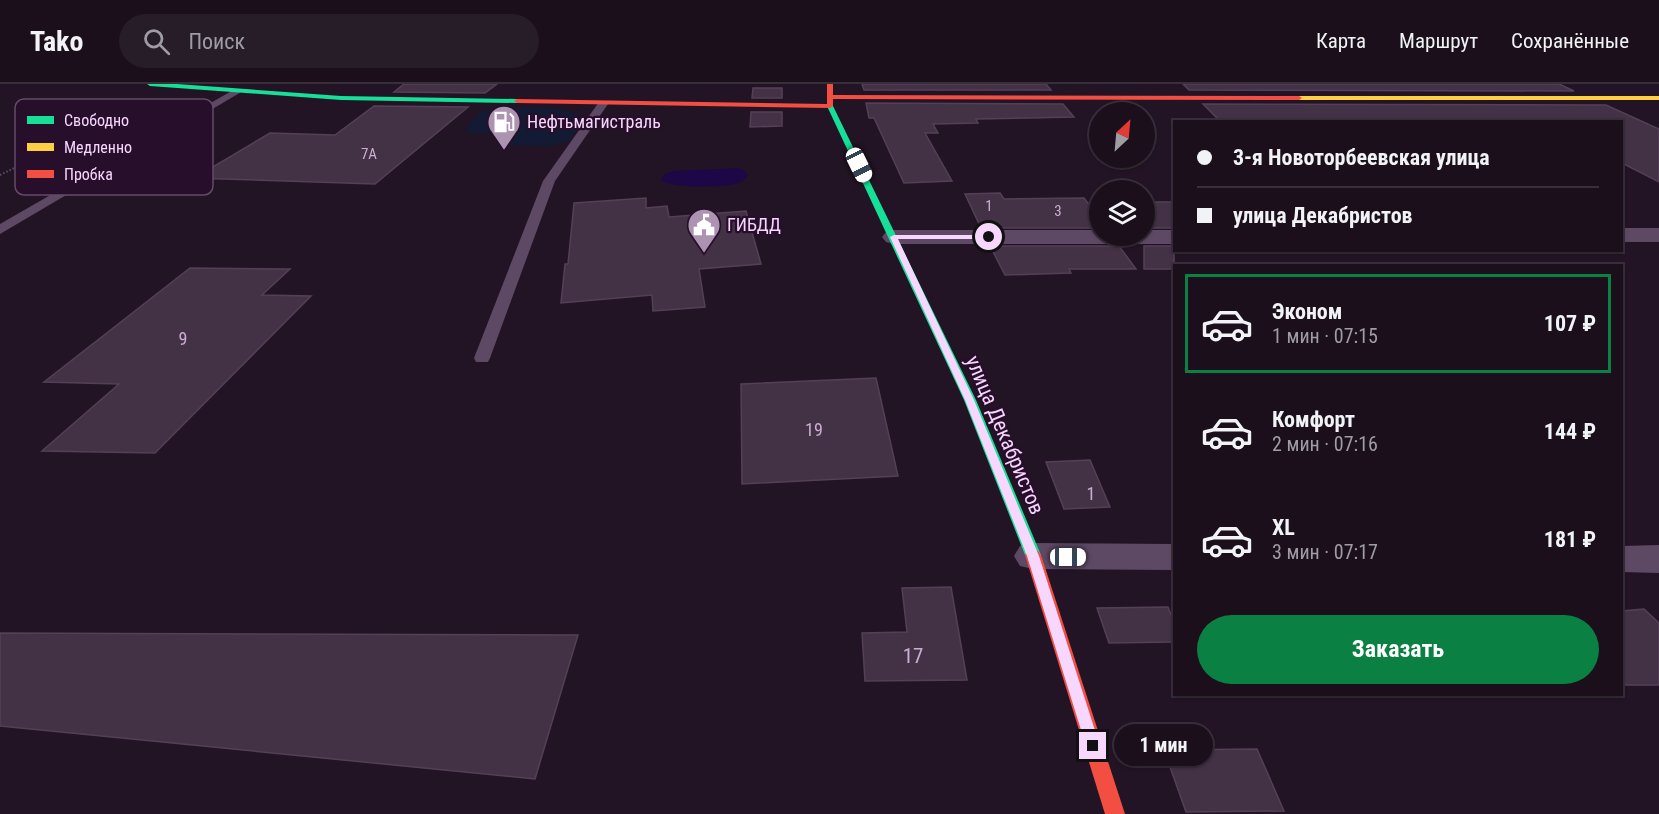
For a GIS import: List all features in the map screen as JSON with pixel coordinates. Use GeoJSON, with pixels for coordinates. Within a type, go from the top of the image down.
{"type":"FeatureCollection","features":[{"type":"Feature","properties":{"kind":"main road"},"geometry":{"type":"LineString","coordinates":[[150,84],[341,98],[603,104],[830,96],[1659,98]]}},
{"type":"Feature","properties":{"kind":"main road","name":"улица Декабристов"},"geometry":{"type":"LineString","coordinates":[[830,96],[970,400],[1033,556],[1115,814]]}},
{"type":"Feature","properties":{"kind":"street"},"geometry":{"type":"LineString","coordinates":[[1623,236],[1659,235]]}},
{"type":"Feature","properties":{"kind":"street"},"geometry":{"type":"LineString","coordinates":[[894,237],[1173,237]]}},
{"type":"Feature","properties":{"kind":"street"},"geometry":{"type":"LineString","coordinates":[[1033,556],[1173,557]]}},
{"type":"Feature","properties":{"kind":"street"},"geometry":{"type":"LineString","coordinates":[[1623,559],[1659,559]]}},
{"type":"Feature","properties":{"kind":"lane"},"geometry":{"type":"LineString","coordinates":[[213,106],[238,91]]}},
{"type":"Feature","properties":{"kind":"lane"},"geometry":{"type":"LineString","coordinates":[[482,358],[549,181],[603,104]]}},
{"type":"Feature","properties":{"kind":"lane"},"geometry":{"type":"LineString","coordinates":[[0,230],[60,195]]}},
{"type":"Feature","properties":{"kind":"path"},"geometry":{"type":"LineString","coordinates":[[0,175],[15,168]]}},
{"type":"Feature","properties":{"kind":"shaded area"},"geometry":{"type":"Polygon","coordinates":[[[497,108],[555,108],[576,114],[583,119],[571,140],[552,146],[503,145],[510,134],[467,133],[465,131],[480,112],[497,108]]]}},
{"type":"Feature","properties":{"kind":"shaded area"},"geometry":{"type":"Polygon","coordinates":[[[739,168],[748,176],[734,184],[687,186],[661,180],[665,174],[672,171],[739,168]]]}},
{"type":"Feature","properties":{"kind":"building"},"geometry":{"type":"Polygon","coordinates":[[[404,84],[497,84],[485,93],[394,92],[404,84]]]}},
{"type":"Feature","properties":{"kind":"building"},"geometry":{"type":"Polygon","coordinates":[[[862,84],[1046,84],[1051,90],[864,90],[862,84]]]}},
{"type":"Feature","properties":{"kind":"building"},"geometry":{"type":"Polygon","coordinates":[[[1183,84],[1559,84],[1574,91],[1189,90],[1183,84]]]}},
{"type":"Feature","properties":{"kind":"building"},"geometry":{"type":"Polygon","coordinates":[[[753,88],[782,88],[782,98],[752,98],[753,88]]]}},
{"type":"Feature","properties":{"kind":"building"},"geometry":{"type":"Polygon","coordinates":[[[866,103],[1063,104],[1074,117],[976,119],[978,123],[933,124],[938,133],[925,133],[952,181],[904,183],[874,118],[869,118],[866,103]]]}},
{"type":"Feature","properties":{"kind":"building"},"geometry":{"type":"Polygon","coordinates":[[[1203,104],[1606,105],[1659,129],[1659,182],[1623,164],[1623,120],[1219,120],[1203,104]]]}},
{"type":"Feature","properties":{"kind":"building"},"geometry":{"type":"Polygon","coordinates":[[[374,106],[468,107],[375,184],[213,179],[213,167],[270,133],[335,135],[374,106]]]}},
{"type":"Feature","properties":{"kind":"building"},"geometry":{"type":"Polygon","coordinates":[[[751,112],[782,112],[782,126],[750,127],[751,112]]]}},
{"type":"Feature","properties":{"kind":"building"},"geometry":{"type":"Polygon","coordinates":[[[1000,193],[1004,199],[1084,198],[1089,205],[1089,228],[981,228],[965,194],[1000,193]]]}},
{"type":"Feature","properties":{"kind":"building","name":"ГИБДД"},"geometry":{"type":"Polygon","coordinates":[[[646,198],[646,208],[667,206],[669,217],[746,211],[761,264],[699,269],[705,307],[653,311],[652,295],[561,303],[565,264],[568,264],[574,203],[646,198]]]}},
{"type":"Feature","properties":{"kind":"building"},"geometry":{"type":"Polygon","coordinates":[[[1155,202],[1173,202],[1173,228],[1155,228],[1155,202]]]}},
{"type":"Feature","properties":{"kind":"building"},"geometry":{"type":"Polygon","coordinates":[[[990,246],[1119,246],[1136,269],[1069,269],[1071,273],[1005,275],[990,246]]]}},
{"type":"Feature","properties":{"kind":"building"},"geometry":{"type":"Polygon","coordinates":[[[1144,246],[1173,246],[1173,269],[1144,269],[1144,246]]]}},
{"type":"Feature","properties":{"kind":"building"},"geometry":{"type":"Polygon","coordinates":[[[190,268],[290,269],[262,295],[311,296],[155,453],[42,451],[119,384],[44,382],[190,268]]]}},
{"type":"Feature","properties":{"kind":"building"},"geometry":{"type":"Polygon","coordinates":[[[876,378],[898,476],[742,484],[741,384],[876,378]]]}},
{"type":"Feature","properties":{"kind":"building"},"geometry":{"type":"Polygon","coordinates":[[[1090,460],[1110,507],[1064,509],[1046,462],[1090,460]]]}},
{"type":"Feature","properties":{"kind":"building"},"geometry":{"type":"Polygon","coordinates":[[[951,587],[967,680],[865,681],[862,633],[907,632],[902,588],[951,587]]]}},
{"type":"Feature","properties":{"kind":"building"},"geometry":{"type":"Polygon","coordinates":[[[1168,607],[1173,620],[1173,642],[1109,643],[1097,608],[1168,607]]]}},
{"type":"Feature","properties":{"kind":"building"},"geometry":{"type":"Polygon","coordinates":[[[1644,609],[1659,623],[1659,685],[1623,685],[1623,611],[1644,609]]]}},
{"type":"Feature","properties":{"kind":"building"},"geometry":{"type":"Polygon","coordinates":[[[0,633],[578,635],[535,779],[0,726],[0,633]]]}},
{"type":"Feature","properties":{"kind":"building"},"geometry":{"type":"Polygon","coordinates":[[[1257,749],[1284,811],[1186,812],[1164,750],[1257,749]]]}},
{"type":"Feature","properties":{"kind":"traffic: fast"},"geometry":{"type":"LineString","coordinates":[[150,84],[341,98],[517,101]]}},
{"type":"Feature","properties":{"kind":"traffic: fast"},"geometry":{"type":"LineString","coordinates":[[830,106],[970,400],[1033,555]]}},
{"type":"Feature","properties":{"kind":"traffic: slow"},"geometry":{"type":"LineString","coordinates":[[1299,98],[1659,98]]}},
{"type":"Feature","properties":{"kind":"traffic: jam"},"geometry":{"type":"LineString","coordinates":[[517,101],[830,106],[830,84]]}},
{"type":"Feature","properties":{"kind":"traffic: jam"},"geometry":{"type":"LineString","coordinates":[[830,97],[1299,98]]}},
{"type":"Feature","properties":{"kind":"traffic: jam"},"geometry":{"type":"LineString","coordinates":[[1033,555],[1115,814]]}},
{"type":"Feature","properties":{"kind":"place","name":"Нефтьмагистраль"},"geometry":{"type":"Point","coordinates":[504,151]}},
{"type":"Feature","properties":{"kind":"place","name":"ГИБДД"},"geometry":{"type":"Point","coordinates":[704,254]}},
{"type":"Feature","properties":{"kind":"route"},"geometry":{"type":"LineString","coordinates":[[989,237],[894,237],[970,400],[1033,556],[1093,746]]}}]}
